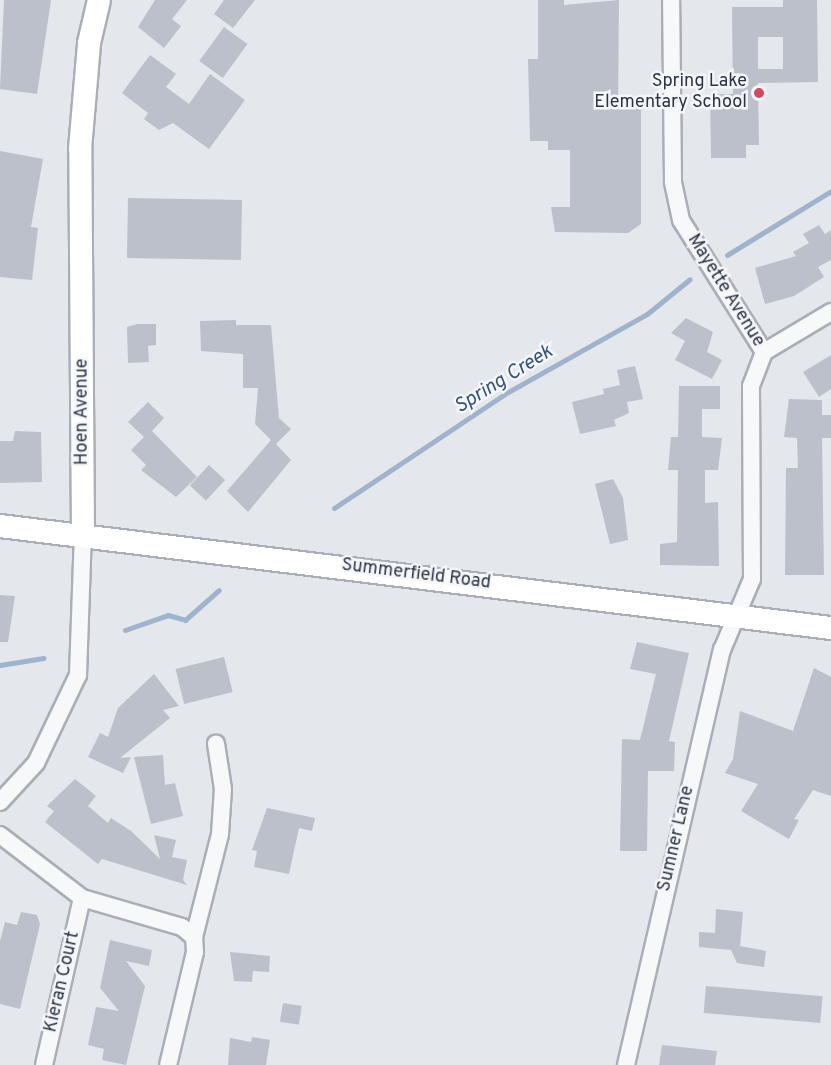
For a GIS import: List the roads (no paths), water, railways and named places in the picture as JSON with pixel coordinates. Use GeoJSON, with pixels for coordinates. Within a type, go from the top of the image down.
{"type":"FeatureCollection","features":[{"type":"Feature","properties":{"kind":"street","name":"Hoen Avenue"},"geometry":{"type":"LineString","coordinates":[[0,802],[36,763],[78,675],[83,535],[80,149],[89,43],[99,0]]}},
{"type":"Feature","properties":{"kind":"street","name":"Mayette Avenue"},"geometry":{"type":"LineString","coordinates":[[671,0],[673,181],[681,220],[764,352],[751,386],[752,579],[735,615]]}},
{"type":"Feature","properties":{"kind":"street"},"geometry":{"type":"LineString","coordinates":[[764,352],[831,312]]}},
{"type":"Feature","properties":{"kind":"street","name":"Summerfield Road"},"geometry":{"type":"LineString","coordinates":[[0,526],[831,628]]}},
{"type":"Feature","properties":{"kind":"street","name":"Sumner Lane"},"geometry":{"type":"LineString","coordinates":[[626,1065],[676,838],[735,615]]}},
{"type":"Feature","properties":{"kind":"street"},"geometry":{"type":"LineString","coordinates":[[168,1065],[195,952],[194,936],[220,834],[223,789],[216,744]]}},
{"type":"Feature","properties":{"kind":"street"},"geometry":{"type":"LineString","coordinates":[[0,835],[82,898],[182,927],[194,936]]}},
{"type":"Feature","properties":{"kind":"street","name":"Kieran Court"},"geometry":{"type":"LineString","coordinates":[[44,1065],[82,898]]}},
{"type":"Feature","properties":{"kind":"waterway","name":"Spring Creek"},"geometry":{"type":"LineString","coordinates":[[727,255],[831,191]]}},
{"type":"Feature","properties":{"kind":"waterway","name":"Spring Creek"},"geometry":{"type":"LineString","coordinates":[[334,508],[508,392],[647,314],[690,279]]}},
{"type":"Feature","properties":{"kind":"waterway","name":"Spring Creek"},"geometry":{"type":"LineString","coordinates":[[125,630],[168,615],[185,620],[219,590]]}},
{"type":"Feature","properties":{"kind":"waterway","name":"Spring Creek"},"geometry":{"type":"LineString","coordinates":[[0,665],[43,658]]}},
{"type":"Feature","properties":{"kind":"place","name":"Spring Lake Elementary School"},"geometry":{"type":"Point","coordinates":[759,93]}}]}
